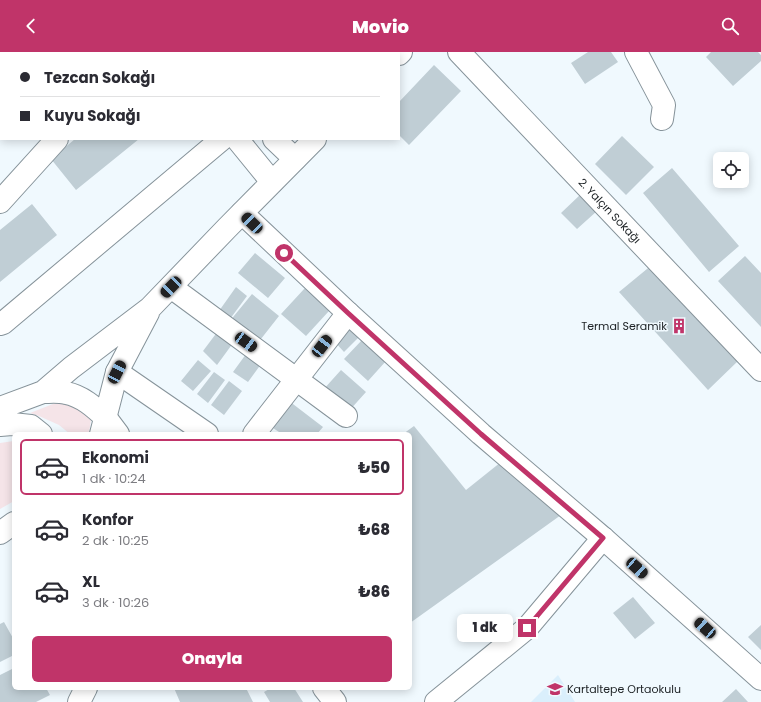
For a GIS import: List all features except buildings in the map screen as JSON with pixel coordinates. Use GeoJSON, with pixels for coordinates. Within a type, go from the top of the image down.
{"type":"FeatureCollection","features":[{"type":"Feature","properties":{"kind":"street","name":"2. Yalçın Sokağı"},"geometry":{"type":"LineString","coordinates":[[459,52],[761,370]]}},
{"type":"Feature","properties":{"kind":"street"},"geometry":{"type":"LineString","coordinates":[[636,52],[664,105],[662,119]]}},
{"type":"Feature","properties":{"kind":"street"},"geometry":{"type":"LineString","coordinates":[[0,202],[55,140]]}},
{"type":"Feature","properties":{"kind":"street"},"geometry":{"type":"LineString","coordinates":[[0,324],[221,140]]}},
{"type":"Feature","properties":{"kind":"street"},"geometry":{"type":"LineString","coordinates":[[238,140],[272,182]]}},
{"type":"Feature","properties":{"kind":"street"},"geometry":{"type":"LineString","coordinates":[[275,140],[294,159]]}},
{"type":"Feature","properties":{"kind":"street"},"geometry":{"type":"LineString","coordinates":[[0,408],[43,392],[71,368],[150,308],[314,140]]}},
{"type":"Feature","properties":{"kind":"street"},"geometry":{"type":"LineString","coordinates":[[242,213],[348,313],[481,434],[603,538],[761,679]]}},
{"type":"Feature","properties":{"kind":"street"},"geometry":{"type":"LineString","coordinates":[[171,287],[346,416]]}},
{"type":"Feature","properties":{"kind":"street"},"geometry":{"type":"LineString","coordinates":[[108,429],[117,372],[150,308]]}},
{"type":"Feature","properties":{"kind":"street"},"geometry":{"type":"LineString","coordinates":[[256,432],[348,313]]}},
{"type":"Feature","properties":{"kind":"street"},"geometry":{"type":"LineString","coordinates":[[117,372],[204,432]]}},
{"type":"Feature","properties":{"kind":"street"},"geometry":{"type":"LineString","coordinates":[[43,392],[64,392],[80,397],[93,406],[108,429]]}},
{"type":"Feature","properties":{"kind":"street"},"geometry":{"type":"LineString","coordinates":[[0,425],[12,424],[31,426],[38,432]]}},
{"type":"Feature","properties":{"kind":"street"},"geometry":{"type":"LineString","coordinates":[[0,534],[12,525]]}},
{"type":"Feature","properties":{"kind":"street"},"geometry":{"type":"LineString","coordinates":[[0,540],[12,537]]}},
{"type":"Feature","properties":{"kind":"street"},"geometry":{"type":"LineString","coordinates":[[436,702],[527,628],[603,538]]}},
{"type":"Feature","properties":{"kind":"street"},"geometry":{"type":"LineString","coordinates":[[80,702],[85,690]]}},
{"type":"Feature","properties":{"kind":"street"},"geometry":{"type":"LineString","coordinates":[[326,690],[335,702]]}},
{"type":"Feature","properties":{"kind":"shaded area"},"geometry":{"type":"Polygon","coordinates":[[[71,401],[91,419],[89,432],[68,432],[59,425],[30,413],[53,404],[71,401]]]}},
{"type":"Feature","properties":{"kind":"shaded area"},"geometry":{"type":"Polygon","coordinates":[[[12,441],[12,502],[0,509],[0,443],[12,441]]]}},
{"type":"Feature","properties":{"kind":"shaded area","name":"Kartaltepe Ortaokulu"},"geometry":{"type":"Polygon","coordinates":[[[558,675],[575,702],[531,702],[558,675]]]}},
{"type":"Feature","properties":{"kind":"place","name":"Termal Seramik"},"geometry":{"type":"Point","coordinates":[679,326]}},
{"type":"Feature","properties":{"kind":"place","name":"Kartaltepe Ortaokulu"},"geometry":{"type":"Point","coordinates":[555,689]}},
{"type":"Feature","properties":{"kind":"route"},"geometry":{"type":"LineString","coordinates":[[284,253],[481,434],[603,538],[527,628]]}}]}
